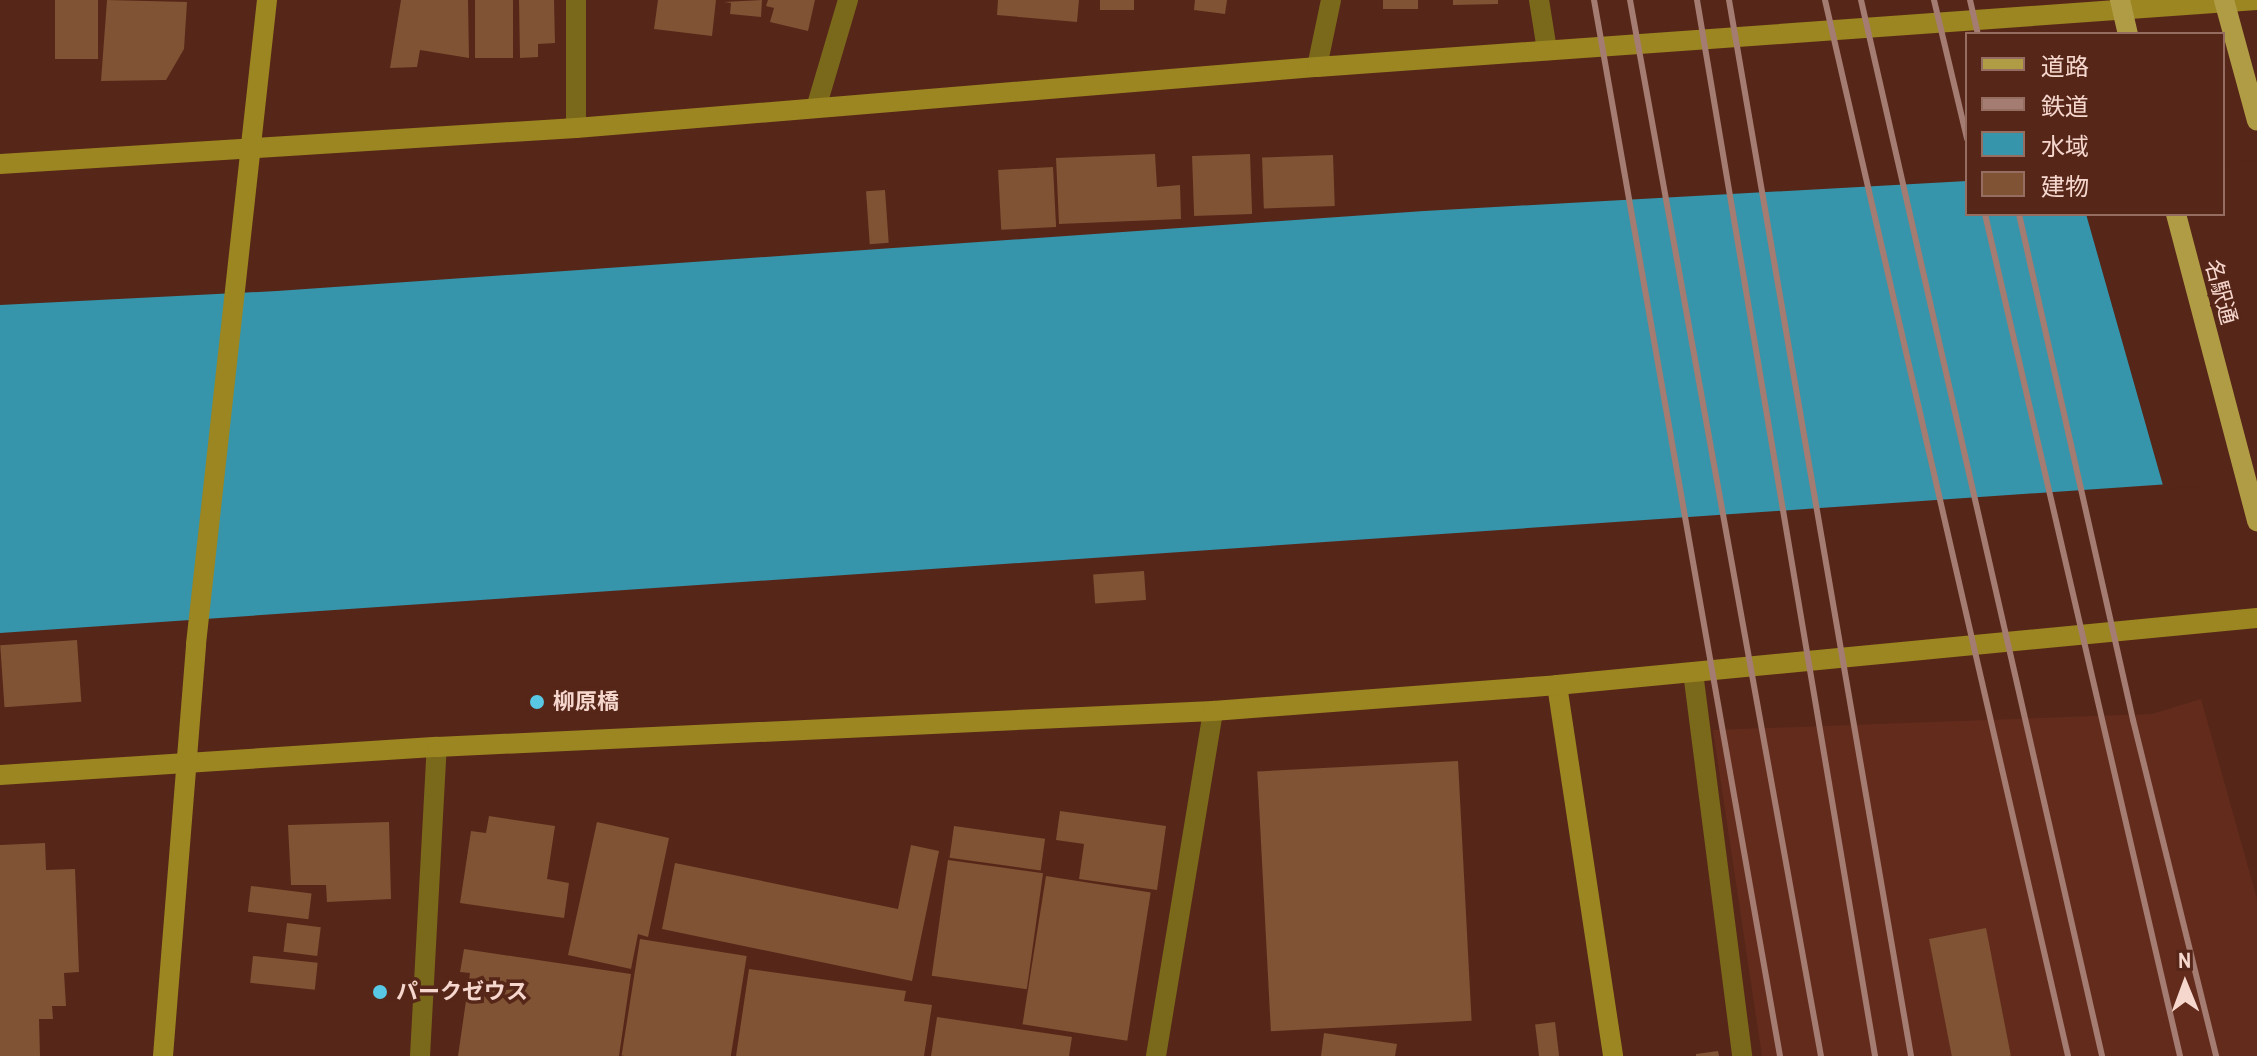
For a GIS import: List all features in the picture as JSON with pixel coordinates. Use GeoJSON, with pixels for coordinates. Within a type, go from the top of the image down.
{"type":"FeatureCollection","features":[{"type":"Feature","properties":{"kind":"main road"},"geometry":{"type":"LineString","coordinates":[[2224,1],[2257,121]]}},
{"type":"Feature","properties":{"kind":"main road"},"geometry":{"type":"LineString","coordinates":[[2121,4],[2128,32]]}},
{"type":"Feature","properties":{"kind":"main road","name":"名駅通"},"geometry":{"type":"LineString","coordinates":[[2177,216],[2257,520]]}},
{"type":"Feature","properties":{"kind":"street"},"geometry":{"type":"LineString","coordinates":[[163,1056],[196,644],[255,148],[267,0]]}},
{"type":"Feature","properties":{"kind":"street"},"geometry":{"type":"LineString","coordinates":[[576,0],[576,128]]}},
{"type":"Feature","properties":{"kind":"street"},"geometry":{"type":"LineString","coordinates":[[816,108],[848,0]]}},
{"type":"Feature","properties":{"kind":"street"},"geometry":{"type":"LineString","coordinates":[[1317,67],[1331,0]]}},
{"type":"Feature","properties":{"kind":"street"},"geometry":{"type":"LineString","coordinates":[[1539,0],[1547,50]]}},
{"type":"Feature","properties":{"kind":"street"},"geometry":{"type":"LineString","coordinates":[[0,164],[576,128],[2121,4],[2257,0]]}},
{"type":"Feature","properties":{"kind":"street"},"geometry":{"type":"LineString","coordinates":[[0,775],[437,747],[1213,711],[1557,685],[2257,618]]}},
{"type":"Feature","properties":{"kind":"street"},"geometry":{"type":"LineString","coordinates":[[1693,672],[1742,1056]]}},
{"type":"Feature","properties":{"kind":"street"},"geometry":{"type":"LineString","coordinates":[[1557,685],[1613,1056]]}},
{"type":"Feature","properties":{"kind":"street"},"geometry":{"type":"LineString","coordinates":[[1156,1056],[1213,711]]}},
{"type":"Feature","properties":{"kind":"street"},"geometry":{"type":"LineString","coordinates":[[420,1056],[437,747]]}},
{"type":"Feature","properties":{"kind":"shaded area"},"geometry":{"type":"Polygon","coordinates":[[[2201,699],[2257,899],[2257,1056],[1762,1056],[1713,730],[2152,714],[2201,699]]]}},
{"type":"Feature","properties":{"kind":"water"},"geometry":{"type":"Polygon","coordinates":[[[1965,181],[1965,216],[2223,216],[2257,478],[0,633],[0,305],[277,291],[1424,211],[1965,181]]]}},
{"type":"Feature","properties":{"kind":"pier"},"geometry":{"type":"Polygon","coordinates":[[[2257,161],[2257,482],[2164,489],[2087,216],[2225,216],[2225,163],[2257,161]]]}},
{"type":"Feature","properties":{"kind":"building"},"geometry":{"type":"Polygon","coordinates":[[[55,0],[98,0],[98,59],[55,59],[55,0]]]}},
{"type":"Feature","properties":{"kind":"building"},"geometry":{"type":"Polygon","coordinates":[[[107,0],[187,2],[184,49],[166,80],[101,81],[107,0]]]}},
{"type":"Feature","properties":{"kind":"building"},"geometry":{"type":"Polygon","coordinates":[[[401,0],[468,0],[469,58],[420,50],[417,67],[390,68],[401,0]]]}},
{"type":"Feature","properties":{"kind":"building"},"geometry":{"type":"Polygon","coordinates":[[[475,0],[513,0],[513,58],[475,58],[475,0]]]}},
{"type":"Feature","properties":{"kind":"building"},"geometry":{"type":"Polygon","coordinates":[[[519,0],[554,0],[555,43],[538,44],[538,57],[520,58],[519,0]]]}},
{"type":"Feature","properties":{"kind":"building"},"geometry":{"type":"Polygon","coordinates":[[[658,0],[716,0],[712,36],[654,29],[658,0]]]}},
{"type":"Feature","properties":{"kind":"building"},"geometry":{"type":"Polygon","coordinates":[[[762,0],[761,17],[730,14],[731,3],[724,2],[762,0]]]}},
{"type":"Feature","properties":{"kind":"building"},"geometry":{"type":"Polygon","coordinates":[[[768,0],[815,0],[808,31],[770,22],[774,8],[766,6],[768,0]]]}},
{"type":"Feature","properties":{"kind":"building"},"geometry":{"type":"Polygon","coordinates":[[[998,0],[1079,0],[1077,22],[997,15],[998,0]]]}},
{"type":"Feature","properties":{"kind":"building"},"geometry":{"type":"Polygon","coordinates":[[[1100,0],[1134,0],[1134,10],[1100,10],[1100,0]]]}},
{"type":"Feature","properties":{"kind":"building"},"geometry":{"type":"Polygon","coordinates":[[[1195,0],[1227,0],[1225,14],[1194,10],[1195,0]]]}},
{"type":"Feature","properties":{"kind":"building"},"geometry":{"type":"Polygon","coordinates":[[[1383,0],[1418,0],[1418,9],[1383,9],[1383,0]]]}},
{"type":"Feature","properties":{"kind":"building"},"geometry":{"type":"Polygon","coordinates":[[[1453,0],[1498,0],[1498,4],[1453,5],[1453,0]]]}},
{"type":"Feature","properties":{"kind":"building"},"geometry":{"type":"Polygon","coordinates":[[[1155,154],[1157,187],[1180,185],[1181,219],[1059,224],[1056,158],[1155,154]]]}},
{"type":"Feature","properties":{"kind":"building"},"geometry":{"type":"Polygon","coordinates":[[[1250,154],[1252,214],[1194,216],[1192,156],[1250,154]]]}},
{"type":"Feature","properties":{"kind":"building"},"geometry":{"type":"Polygon","coordinates":[[[1333,155],[1335,206],[1264,208],[1262,157],[1333,155]]]}},
{"type":"Feature","properties":{"kind":"building"},"geometry":{"type":"Polygon","coordinates":[[[1053,167],[1056,227],[1001,230],[998,170],[1053,167]]]}},
{"type":"Feature","properties":{"kind":"building"},"geometry":{"type":"Polygon","coordinates":[[[885,190],[889,243],[870,244],[866,191],[885,190]]]}},
{"type":"Feature","properties":{"kind":"building"},"geometry":{"type":"Polygon","coordinates":[[[1144,571],[1146,600],[1095,603],[1093,575],[1144,571]]]}},
{"type":"Feature","properties":{"kind":"building"},"geometry":{"type":"Polygon","coordinates":[[[77,640],[81,702],[5,707],[0,645],[77,640]]]}},
{"type":"Feature","properties":{"kind":"building"},"geometry":{"type":"Polygon","coordinates":[[[1458,761],[1472,1021],[1271,1031],[1257,772],[1458,761]]]}},
{"type":"Feature","properties":{"kind":"building"},"geometry":{"type":"Polygon","coordinates":[[[1060,811],[1166,826],[1157,890],[1079,879],[1084,844],[1056,840],[1060,811]]]}},
{"type":"Feature","properties":{"kind":"building"},"geometry":{"type":"Polygon","coordinates":[[[489,816],[555,826],[547,879],[569,883],[564,918],[460,903],[471,831],[486,833],[489,816]]]}},
{"type":"Feature","properties":{"kind":"building"},"geometry":{"type":"Polygon","coordinates":[[[389,822],[391,899],[327,902],[326,885],[291,885],[288,825],[389,822]]]}},
{"type":"Feature","properties":{"kind":"building"},"geometry":{"type":"Polygon","coordinates":[[[597,822],[669,838],[648,937],[638,934],[631,969],[568,955],[597,822]]]}},
{"type":"Feature","properties":{"kind":"building"},"geometry":{"type":"Polygon","coordinates":[[[954,826],[1045,839],[1041,870],[950,858],[954,826]]]}},
{"type":"Feature","properties":{"kind":"building"},"geometry":{"type":"Polygon","coordinates":[[[45,843],[46,870],[75,869],[79,972],[64,973],[66,1006],[52,1006],[53,1019],[39,1019],[40,1056],[0,1056],[0,845],[45,843]]]}},
{"type":"Feature","properties":{"kind":"building"},"geometry":{"type":"Polygon","coordinates":[[[911,845],[939,851],[912,981],[662,929],[675,863],[898,909],[911,845]]]}},
{"type":"Feature","properties":{"kind":"building"},"geometry":{"type":"Polygon","coordinates":[[[948,860],[1043,873],[1027,989],[932,976],[948,860]]]}},
{"type":"Feature","properties":{"kind":"building"},"geometry":{"type":"Polygon","coordinates":[[[1046,876],[1151,893],[1127,1041],[1023,1024],[1046,876]]]}},
{"type":"Feature","properties":{"kind":"building"},"geometry":{"type":"Polygon","coordinates":[[[251,886],[312,893],[308,919],[248,912],[251,886]]]}},
{"type":"Feature","properties":{"kind":"building"},"geometry":{"type":"Polygon","coordinates":[[[287,923],[321,927],[317,956],[283,952],[287,923]]]}},
{"type":"Feature","properties":{"kind":"building"},"geometry":{"type":"Polygon","coordinates":[[[1986,928],[2011,1056],[1952,1056],[1929,939],[1986,928]]]}},
{"type":"Feature","properties":{"kind":"building"},"geometry":{"type":"Polygon","coordinates":[[[640,939],[747,956],[731,1056],[622,1056],[640,939]]]}},
{"type":"Feature","properties":{"kind":"building"},"geometry":{"type":"Polygon","coordinates":[[[464,949],[631,974],[619,1056],[458,1056],[470,973],[460,972],[464,949]]]}},
{"type":"Feature","properties":{"kind":"building"},"geometry":{"type":"Polygon","coordinates":[[[253,956],[318,963],[315,990],[250,983],[253,956]]]}},
{"type":"Feature","properties":{"kind":"building"},"geometry":{"type":"Polygon","coordinates":[[[749,969],[906,991],[904,1001],[932,1005],[924,1056],[736,1056],[749,969]]]}},
{"type":"Feature","properties":{"kind":"building"},"geometry":{"type":"Polygon","coordinates":[[[937,1017],[1072,1037],[1069,1056],[931,1056],[937,1017]]]}},
{"type":"Feature","properties":{"kind":"building"},"geometry":{"type":"Polygon","coordinates":[[[1555,1022],[1559,1056],[1539,1056],[1535,1024],[1555,1022]]]}},
{"type":"Feature","properties":{"kind":"building"},"geometry":{"type":"Polygon","coordinates":[[[1324,1033],[1397,1044],[1395,1056],[1321,1056],[1324,1033]]]}},
{"type":"Feature","properties":{"kind":"building"},"geometry":{"type":"Polygon","coordinates":[[[1718,1051],[1719,1056],[1696,1056],[1696,1054],[1718,1051]]]}},
{"type":"Feature","properties":{"kind":"railway"},"geometry":{"type":"LineString","coordinates":[[1594,0],[1780,1056]]}},
{"type":"Feature","properties":{"kind":"railway"},"geometry":{"type":"LineString","coordinates":[[1630,0],[1821,1056]]}},
{"type":"Feature","properties":{"kind":"railway"},"geometry":{"type":"LineString","coordinates":[[1697,0],[1875,1056]]}},
{"type":"Feature","properties":{"kind":"railway"},"geometry":{"type":"LineString","coordinates":[[1729,0],[1911,1056]]}},
{"type":"Feature","properties":{"kind":"railway"},"geometry":{"type":"LineString","coordinates":[[1825,0],[2068,1056]]}},
{"type":"Feature","properties":{"kind":"railway"},"geometry":{"type":"LineString","coordinates":[[1861,0],[2102,1056]]}},
{"type":"Feature","properties":{"kind":"railway"},"geometry":{"type":"LineString","coordinates":[[1934,0],[1965,131]]}},
{"type":"Feature","properties":{"kind":"railway"},"geometry":{"type":"LineString","coordinates":[[1970,0],[1978,32]]}},
{"type":"Feature","properties":{"kind":"railway"},"geometry":{"type":"LineString","coordinates":[[1985,216],[2180,1056]]}},
{"type":"Feature","properties":{"kind":"railway"},"geometry":{"type":"LineString","coordinates":[[2019,216],[2133,720],[2216,1056]]}},
{"type":"Feature","properties":{"kind":"place","name":"柳原橋"},"geometry":{"type":"Point","coordinates":[537,702]}},
{"type":"Feature","properties":{"kind":"place","name":"パークゼウス"},"geometry":{"type":"Point","coordinates":[380,992]}}]}
